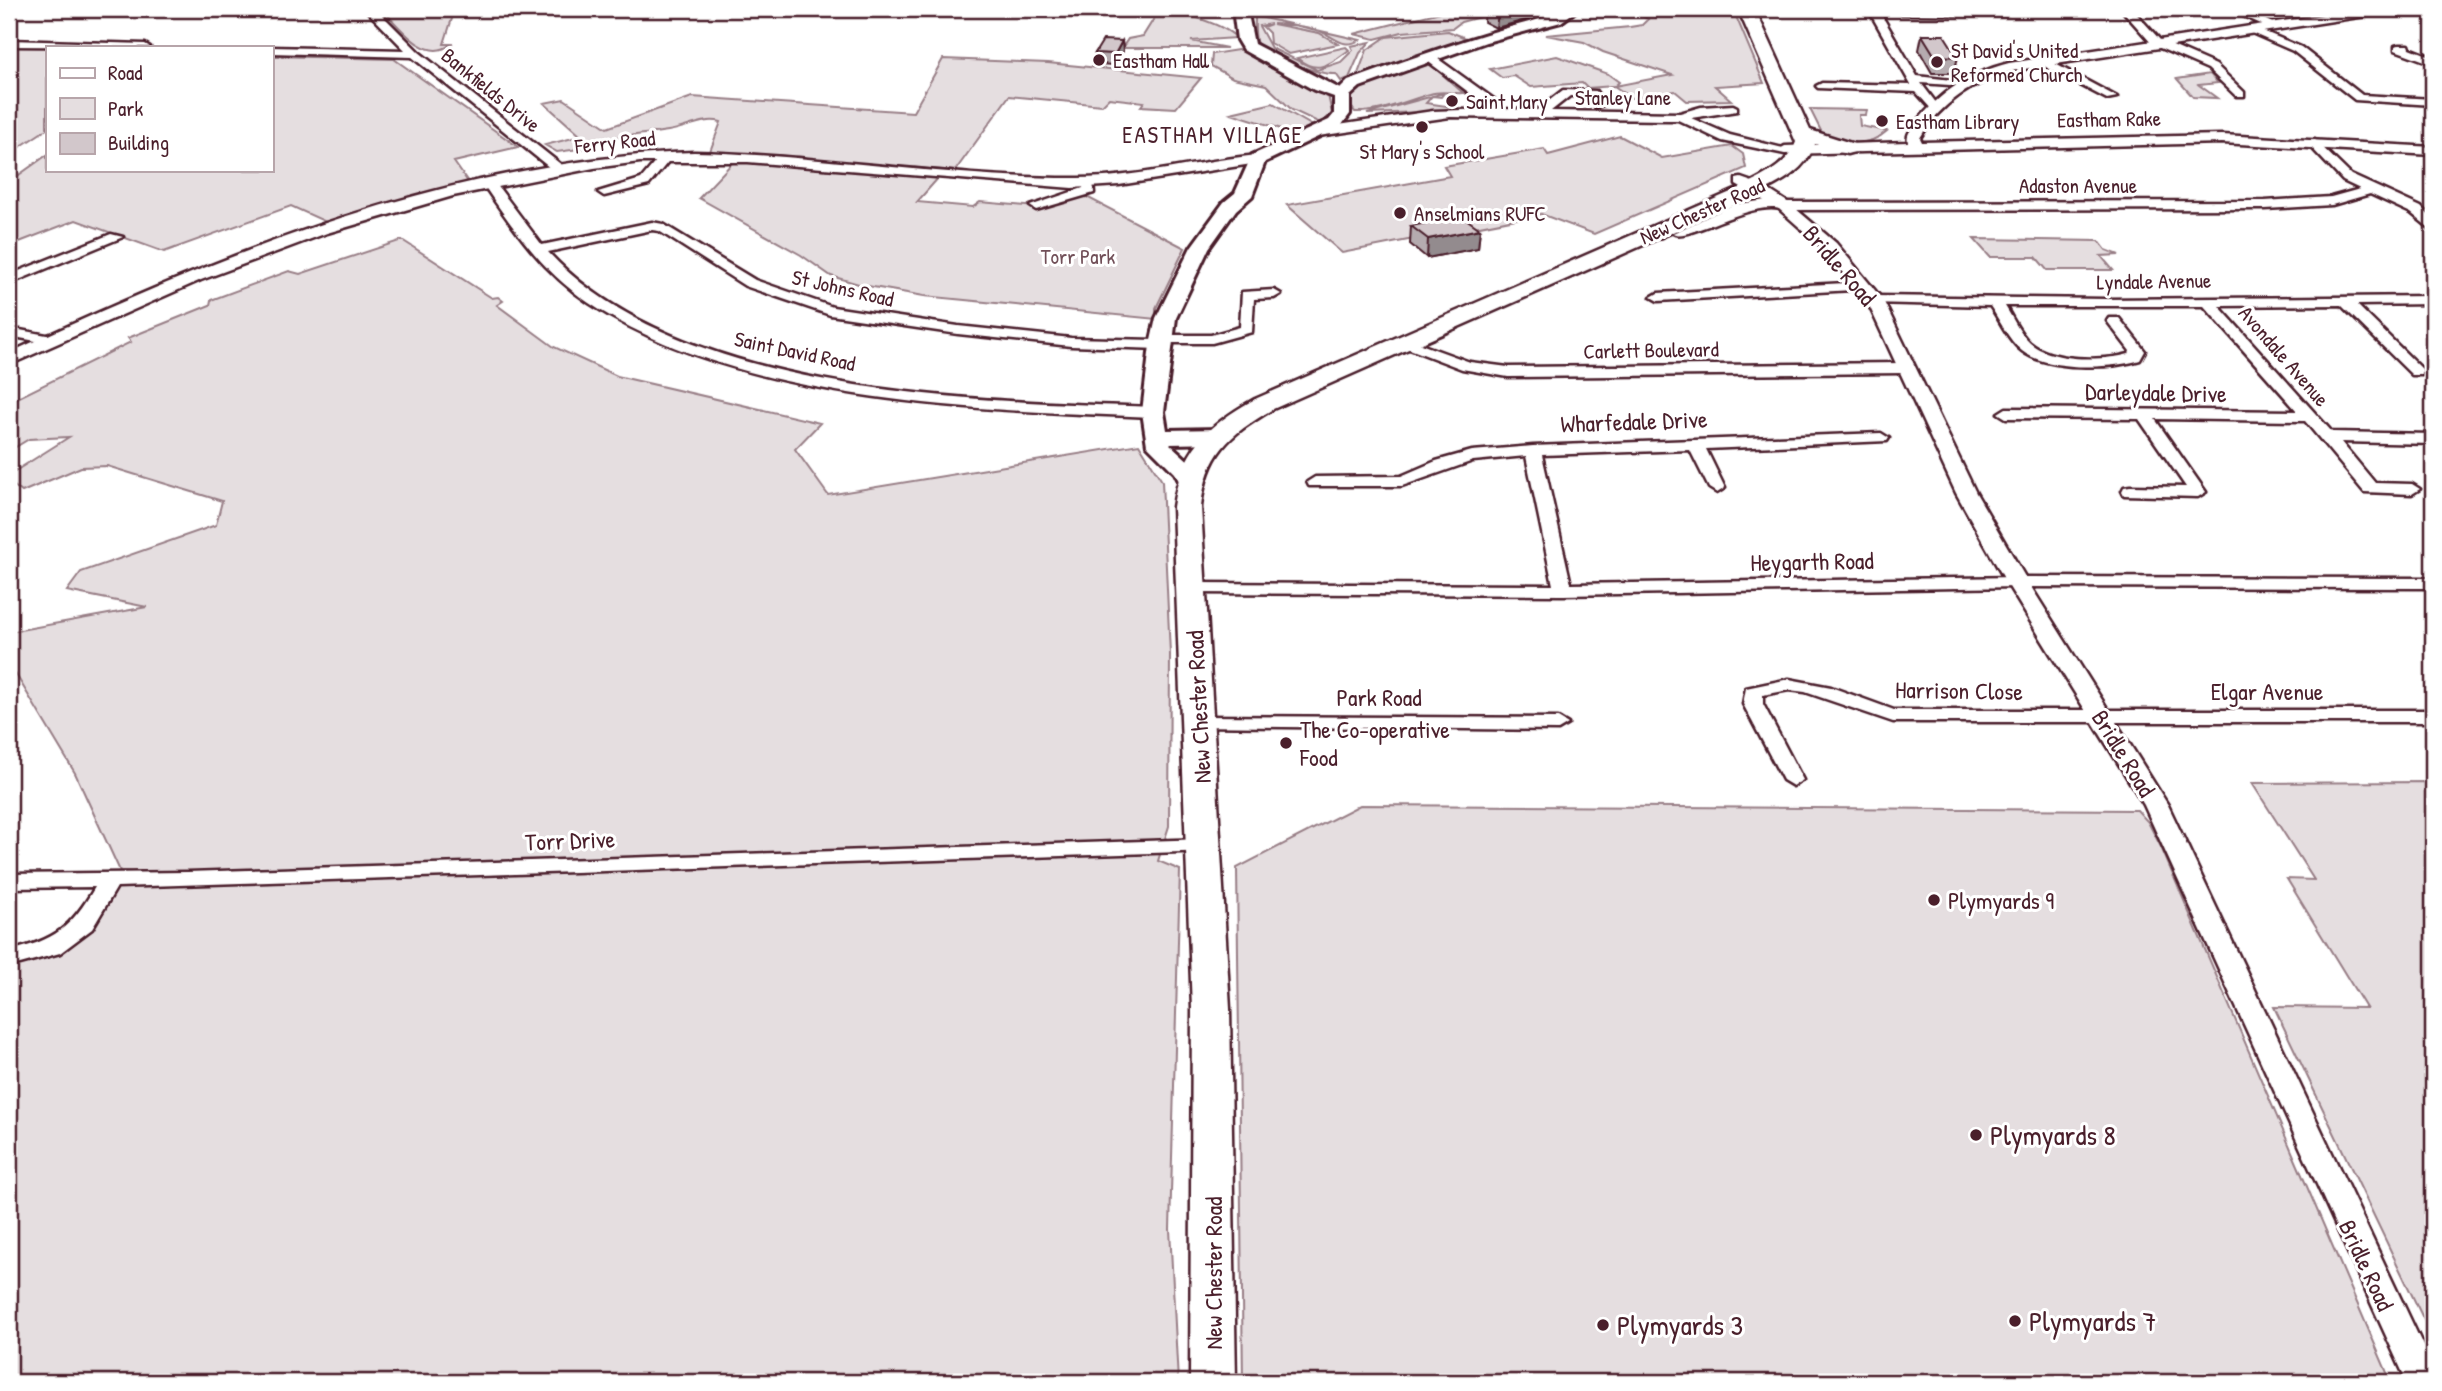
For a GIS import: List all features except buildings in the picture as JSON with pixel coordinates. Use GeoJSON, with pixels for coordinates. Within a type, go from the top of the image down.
{"type":"FeatureCollection","features":[{"type":"Feature","properties":{"kind":"highway"},"geometry":{"type":"LineString","coordinates":[[1746,9],[1796,145],[1822,143],[1847,148]]}},
{"type":"Feature","properties":{"kind":"highway","name":"New Chester Road"},"geometry":{"type":"LineString","coordinates":[[1213,1382],[1211,1009],[1187,507],[1194,470],[1218,436],[1232,422],[1264,404],[1784,172],[1796,145]]}},
{"type":"Feature","properties":{"kind":"main road"},"geometry":{"type":"LineString","coordinates":[[1240,9],[1244,40],[1248,47],[1320,87],[1342,95]]}},
{"type":"Feature","properties":{"kind":"main road"},"geometry":{"type":"LineString","coordinates":[[1194,470],[1185,470],[1158,445],[1153,412],[1161,342],[1166,318],[1200,247],[1225,212],[1243,196],[1258,159],[1335,123],[1342,112],[1342,95],[1354,84],[1500,33],[1556,19],[1571,9]]}},
{"type":"Feature","properties":{"kind":"main road"},"geometry":{"type":"LineString","coordinates":[[1158,436],[1184,439],[1218,436]]}},
{"type":"Feature","properties":{"kind":"street","name":"Bankfields Drive"},"geometry":{"type":"LineString","coordinates":[[370,9],[415,54],[559,169]]}},
{"type":"Feature","properties":{"kind":"street"},"geometry":{"type":"LineString","coordinates":[[2126,9],[2157,43],[2212,67],[2240,94]]}},
{"type":"Feature","properties":{"kind":"street"},"geometry":{"type":"LineString","coordinates":[[2232,9],[2273,25]]}},
{"type":"Feature","properties":{"kind":"street"},"geometry":{"type":"LineString","coordinates":[[1822,86],[1960,84],[2009,67],[2042,61],[2385,9]]}},
{"type":"Feature","properties":{"kind":"street"},"geometry":{"type":"LineString","coordinates":[[2421,9],[2433,13]]}},
{"type":"Feature","properties":{"kind":"street"},"geometry":{"type":"LineString","coordinates":[[1876,14],[1899,19],[1901,11],[2005,12]]}},
{"type":"Feature","properties":{"kind":"street"},"geometry":{"type":"LineString","coordinates":[[1876,14],[1916,84],[1934,108]]}},
{"type":"Feature","properties":{"kind":"street"},"geometry":{"type":"LineString","coordinates":[[2250,29],[2297,49],[2359,98],[2433,102]]}},
{"type":"Feature","properties":{"kind":"street"},"geometry":{"type":"LineString","coordinates":[[9,43],[111,46]]}},
{"type":"Feature","properties":{"kind":"street"},"geometry":{"type":"LineString","coordinates":[[2398,48],[2433,61]]}},
{"type":"Feature","properties":{"kind":"street"},"geometry":{"type":"LineString","coordinates":[[273,50],[415,54]]}},
{"type":"Feature","properties":{"kind":"street"},"geometry":{"type":"LineString","coordinates":[[1430,58],[1494,104],[1499,113]]}},
{"type":"Feature","properties":{"kind":"street"},"geometry":{"type":"LineString","coordinates":[[2042,61],[2111,97]]}},
{"type":"Feature","properties":{"kind":"street"},"geometry":{"type":"LineString","coordinates":[[1916,145],[1913,138],[1915,134],[1934,108],[1960,84]]}},
{"type":"Feature","properties":{"kind":"street","name":"Stanley Lane"},"geometry":{"type":"LineString","coordinates":[[1538,115],[1567,92],[1592,93],[1599,105]]}},
{"type":"Feature","properties":{"kind":"street"},"geometry":{"type":"LineString","coordinates":[[1680,117],[1701,111],[1733,109]]}},
{"type":"Feature","properties":{"kind":"street"},"geometry":{"type":"LineString","coordinates":[[1342,112],[1384,121]]}},
{"type":"Feature","properties":{"kind":"street","name":"Stanley Lane"},"geometry":{"type":"LineString","coordinates":[[1318,132],[1418,115],[1499,113],[1591,118],[1680,117],[1726,138],[1796,145]]}},
{"type":"Feature","properties":{"kind":"street","name":"Eastham Rake"},"geometry":{"type":"LineString","coordinates":[[1847,148],[2147,139],[2433,151]]}},
{"type":"Feature","properties":{"kind":"street"},"geometry":{"type":"LineString","coordinates":[[2315,144],[2347,178],[2416,210],[2433,227]]}},
{"type":"Feature","properties":{"kind":"street"},"geometry":{"type":"LineString","coordinates":[[612,193],[645,182],[666,157]]}},
{"type":"Feature","properties":{"kind":"street","name":"Ferry Road"},"geometry":{"type":"LineString","coordinates":[[9,360],[212,267],[324,226],[411,201],[559,169],[666,157],[777,160],[1089,183],[1258,159]]}},
{"type":"Feature","properties":{"kind":"street"},"geometry":{"type":"LineString","coordinates":[[1036,206],[1089,190],[1089,183]]}},
{"type":"Feature","properties":{"kind":"street","name":"Saint David Road"},"geometry":{"type":"LineString","coordinates":[[491,187],[536,250],[592,298],[633,323],[685,346],[762,369],[954,399],[1075,410],[1153,412]]}},
{"type":"Feature","properties":{"kind":"street","name":"Bridle Road"},"geometry":{"type":"LineString","coordinates":[[1745,189],[1780,203],[1830,246],[1870,293],[1966,493],[2017,582],[2156,805],[2424,1382]]}},
{"type":"Feature","properties":{"kind":"street","name":"Adaston Avenue"},"geometry":{"type":"LineString","coordinates":[[1780,203],[2253,205],[2332,201],[2370,190]]}},
{"type":"Feature","properties":{"kind":"street","name":"New Chester Road"},"geometry":{"type":"LineString","coordinates":[[1681,233],[1738,208],[1780,203]]}},
{"type":"Feature","properties":{"kind":"street","name":"St Johns Road"},"geometry":{"type":"LineString","coordinates":[[536,250],[652,226],[663,228],[750,284],[830,311],[958,330],[1072,342],[1212,339],[1247,330],[1247,295],[1274,294]]}},
{"type":"Feature","properties":{"kind":"street"},"geometry":{"type":"LineString","coordinates":[[9,280],[116,237]]}},
{"type":"Feature","properties":{"kind":"street","name":"Lyndale Avenue"},"geometry":{"type":"LineString","coordinates":[[1658,297],[1870,293],[1995,302],[2433,300]]}},
{"type":"Feature","properties":{"kind":"street"},"geometry":{"type":"LineString","coordinates":[[2344,300],[2417,372]]}},
{"type":"Feature","properties":{"kind":"street","name":"Avondale Avenue"},"geometry":{"type":"LineString","coordinates":[[2207,301],[2307,416],[2330,437],[2370,488],[2412,489]]}},
{"type":"Feature","properties":{"kind":"street"},"geometry":{"type":"LineString","coordinates":[[1995,302],[2025,346],[2054,358],[2124,360],[2135,357],[2138,351],[2114,321]]}},
{"type":"Feature","properties":{"kind":"street"},"geometry":{"type":"LineString","coordinates":[[9,332],[52,340]]}},
{"type":"Feature","properties":{"kind":"street","name":"Carlett Boulevard"},"geometry":{"type":"LineString","coordinates":[[1404,342],[1467,366],[1508,372],[1904,368]]}},
{"type":"Feature","properties":{"kind":"street","name":"Darleydale Drive"},"geometry":{"type":"LineString","coordinates":[[2006,414],[2307,416]]}},
{"type":"Feature","properties":{"kind":"street"},"geometry":{"type":"LineString","coordinates":[[2130,491],[2197,492],[2144,415]]}},
{"type":"Feature","properties":{"kind":"street"},"geometry":{"type":"LineString","coordinates":[[2330,437],[2433,439]]}},
{"type":"Feature","properties":{"kind":"street","name":"Wharfedale Drive"},"geometry":{"type":"LineString","coordinates":[[1563,590],[1532,451],[1881,438]]}},
{"type":"Feature","properties":{"kind":"street"},"geometry":{"type":"LineString","coordinates":[[1695,444],[1717,488]]}},
{"type":"Feature","properties":{"kind":"street"},"geometry":{"type":"LineString","coordinates":[[1315,482],[1395,482],[1420,476],[1442,464],[1472,456],[1532,451]]}},
{"type":"Feature","properties":{"kind":"street","name":"Heygarth Road"},"geometry":{"type":"LineString","coordinates":[[1192,588],[1563,590],[2017,582],[2433,583]]}},
{"type":"Feature","properties":{"kind":"street","name":"Harrison Close"},"geometry":{"type":"LineString","coordinates":[[1793,780],[1754,704],[1753,692],[1768,685],[1798,685],[1837,694],[1870,710],[1893,716],[2101,715]]}},
{"type":"Feature","properties":{"kind":"street","name":"Elgar Avenue"},"geometry":{"type":"LineString","coordinates":[[2101,715],[2433,716]]}},
{"type":"Feature","properties":{"kind":"street","name":"Park Road"},"geometry":{"type":"LineString","coordinates":[[1199,722],[1558,724]]}},
{"type":"Feature","properties":{"kind":"street","name":"Torr Drive"},"geometry":{"type":"LineString","coordinates":[[9,881],[110,881],[1133,846],[1205,846]]}},
{"type":"Feature","properties":{"kind":"street"},"geometry":{"type":"LineString","coordinates":[[9,959],[52,948],[84,924],[110,881]]}},
{"type":"Feature","properties":{"kind":"green space"},"geometry":{"type":"Polygon","coordinates":[[[382,9],[455,9],[444,44],[451,44],[432,50],[422,46],[404,33],[382,9]]]}},
{"type":"Feature","properties":{"kind":"green space"},"geometry":{"type":"Polygon","coordinates":[[[1149,9],[1196,18],[1220,27],[1237,38],[1191,41],[1227,48],[1122,48],[1128,39],[1143,36],[1158,12],[1149,9]]]}},
{"type":"Feature","properties":{"kind":"green space"},"geometry":{"type":"Polygon","coordinates":[[[1452,9],[1480,9],[1491,14],[1461,22],[1453,28],[1402,32],[1375,39],[1354,34],[1452,9]]]}},
{"type":"Feature","properties":{"kind":"green space"},"geometry":{"type":"Polygon","coordinates":[[[1627,9],[1733,9],[1764,83],[1715,86],[1731,100],[1687,101],[1675,91],[1632,98],[1614,86],[1587,88],[1582,83],[1531,87],[1514,76],[1502,78],[1490,69],[1557,56],[1608,74],[1619,82],[1615,86],[1672,75],[1603,52],[1584,42],[1546,35],[1630,27],[1642,25],[1648,19],[1627,9]]]}},
{"type":"Feature","properties":{"kind":"green space"},"geometry":{"type":"Polygon","coordinates":[[[1255,16],[1297,26],[1273,24],[1319,33],[1338,44],[1289,54],[1270,43],[1269,33],[1263,27],[1271,24],[1259,26],[1271,48],[1317,70],[1341,62],[1353,50],[1351,46],[1370,42],[1360,53],[1349,78],[1341,81],[1336,74],[1319,72],[1294,64],[1262,49],[1256,41],[1255,16]]]}},
{"type":"Feature","properties":{"kind":"green space"},"geometry":{"type":"Polygon","coordinates":[[[1318,30],[1360,40],[1349,44],[1318,30]]]}},
{"type":"Feature","properties":{"kind":"green space"},"geometry":{"type":"Polygon","coordinates":[[[1448,31],[1466,38],[1356,79],[1367,50],[1386,37],[1448,31]]]}},
{"type":"Feature","properties":{"kind":"green space"},"geometry":{"type":"Polygon","coordinates":[[[9,44],[72,46],[46,46],[46,130],[9,154],[9,44]]]}},
{"type":"Feature","properties":{"kind":"green space"},"geometry":{"type":"Polygon","coordinates":[[[1346,47],[1349,50],[1324,66],[1311,66],[1297,58],[1346,47]]]}},
{"type":"Feature","properties":{"kind":"green space"},"geometry":{"type":"Polygon","coordinates":[[[1244,49],[1328,95],[1332,114],[1320,123],[1292,110],[1266,85],[1233,78],[1211,66],[1212,54],[1244,49]]]}},
{"type":"Feature","properties":{"kind":"green space"},"geometry":{"type":"Polygon","coordinates":[[[273,56],[394,59],[518,147],[454,162],[468,182],[457,186],[326,222],[291,206],[164,252],[76,220],[9,246],[9,182],[46,156],[46,172],[273,172],[273,56]]]}},
{"type":"Feature","properties":{"kind":"green space"},"geometry":{"type":"Polygon","coordinates":[[[943,59],[1048,63],[1201,78],[1176,108],[1141,106],[1144,102],[1109,98],[1102,105],[1009,96],[955,171],[746,154],[709,154],[721,122],[715,121],[592,142],[594,147],[557,152],[545,145],[581,136],[544,103],[564,99],[607,128],[692,97],[913,112],[943,59]]]}},
{"type":"Feature","properties":{"kind":"green space"},"geometry":{"type":"Polygon","coordinates":[[[1421,64],[1432,65],[1463,93],[1434,93],[1364,112],[1355,112],[1349,103],[1352,92],[1357,89],[1421,64]]]}},
{"type":"Feature","properties":{"kind":"green space"},"geometry":{"type":"Polygon","coordinates":[[[2210,74],[2218,83],[2199,85],[2217,98],[2193,97],[2177,79],[2210,74]]]}},
{"type":"Feature","properties":{"kind":"green space"},"geometry":{"type":"Polygon","coordinates":[[[1459,86],[1475,93],[1489,105],[1474,110],[1367,114],[1432,96],[1426,103],[1466,109],[1470,105],[1480,106],[1482,103],[1470,98],[1459,86]]]}},
{"type":"Feature","properties":{"kind":"green space"},"geometry":{"type":"Polygon","coordinates":[[[1273,103],[1311,125],[1300,135],[1231,113],[1273,103]]]}},
{"type":"Feature","properties":{"kind":"green space"},"geometry":{"type":"Polygon","coordinates":[[[1810,109],[1867,110],[1866,115],[1859,115],[1860,126],[1887,131],[1873,140],[1857,143],[1824,137],[1810,109]]]}},
{"type":"Feature","properties":{"kind":"green space"},"geometry":{"type":"Polygon","coordinates":[[[1620,136],[1662,158],[1732,146],[1743,154],[1746,168],[1594,234],[1541,214],[1342,253],[1287,205],[1450,176],[1444,166],[1544,149],[1548,155],[1620,136]]]}},
{"type":"Feature","properties":{"kind":"green space","name":"Torr Park"},"geometry":{"type":"Polygon","coordinates":[[[734,161],[939,177],[917,202],[973,207],[980,202],[1038,207],[1083,195],[1185,248],[1156,308],[1156,319],[924,296],[862,285],[831,276],[801,255],[699,198],[734,161]]]}},
{"type":"Feature","properties":{"kind":"green space"},"geometry":{"type":"Polygon","coordinates":[[[1974,239],[2099,241],[2106,250],[2119,255],[2101,256],[2113,270],[2047,270],[2036,257],[1990,257],[1974,239]]]}},
{"type":"Feature","properties":{"kind":"green space"},"geometry":{"type":"Polygon","coordinates":[[[402,240],[492,298],[498,297],[503,301],[497,305],[554,347],[617,376],[820,423],[795,449],[828,495],[1139,444],[1162,481],[1170,654],[1169,826],[1158,861],[1180,870],[1170,1229],[1178,1382],[9,1382],[9,960],[52,948],[110,881],[194,878],[120,871],[75,773],[9,663],[9,632],[147,607],[67,591],[81,572],[216,525],[222,501],[107,466],[81,467],[22,492],[9,482],[9,475],[69,437],[29,439],[9,451],[9,402],[131,342],[128,338],[210,305],[211,300],[289,271],[300,274],[402,240]]]}},
{"type":"Feature","properties":{"kind":"green space"},"geometry":{"type":"Polygon","coordinates":[[[2433,782],[2433,1339],[2274,1007],[2366,1008],[2287,879],[2314,880],[2252,783],[2433,782]]]}},
{"type":"Feature","properties":{"kind":"green space"},"geometry":{"type":"Polygon","coordinates":[[[1360,805],[2137,810],[2148,822],[2161,847],[2391,1382],[1243,1382],[1237,868],[1360,805]]]}},
{"type":"Feature","properties":{"kind":"waterway"},"geometry":{"type":"LineString","coordinates":[[9,182],[15,178]]}},
{"type":"Feature","properties":{"kind":"waterway"},"geometry":{"type":"LineString","coordinates":[[9,196],[13,193]]}},
{"type":"Feature","properties":{"kind":"place","name":"Eastham Hall"},"geometry":{"type":"Point","coordinates":[1099,60]}},
{"type":"Feature","properties":{"kind":"place","name":"St David's United Reformed Church"},"geometry":{"type":"Point","coordinates":[1937,62]}},
{"type":"Feature","properties":{"kind":"place","name":"Saint Mary"},"geometry":{"type":"Point","coordinates":[1452,101]}},
{"type":"Feature","properties":{"kind":"place","name":"Eastham Library"},"geometry":{"type":"Point","coordinates":[1882,121]}},
{"type":"Feature","properties":{"kind":"place","name":"St Mary's School"},"geometry":{"type":"Point","coordinates":[1422,127]}},
{"type":"Feature","properties":{"kind":"place","name":"Anselmians RUFC"},"geometry":{"type":"Point","coordinates":[1400,213]}},
{"type":"Feature","properties":{"kind":"place","name":"The Co-operative Food"},"geometry":{"type":"Point","coordinates":[1286,743]}},
{"type":"Feature","properties":{"kind":"place","name":"Plymyards 9"},"geometry":{"type":"Point","coordinates":[1934,900]}},
{"type":"Feature","properties":{"kind":"place","name":"Plymyards 8"},"geometry":{"type":"Point","coordinates":[1976,1135]}},
{"type":"Feature","properties":{"kind":"place","name":"Plymyards 7"},"geometry":{"type":"Point","coordinates":[2015,1321]}},
{"type":"Feature","properties":{"kind":"place","name":"Plymyards 3"},"geometry":{"type":"Point","coordinates":[1603,1325]}},
{"type":"Feature","properties":{"kind":"district","name":"EASTHAM VILLAGE"},"geometry":{"type":"Point","coordinates":[1213,134]}}]}
